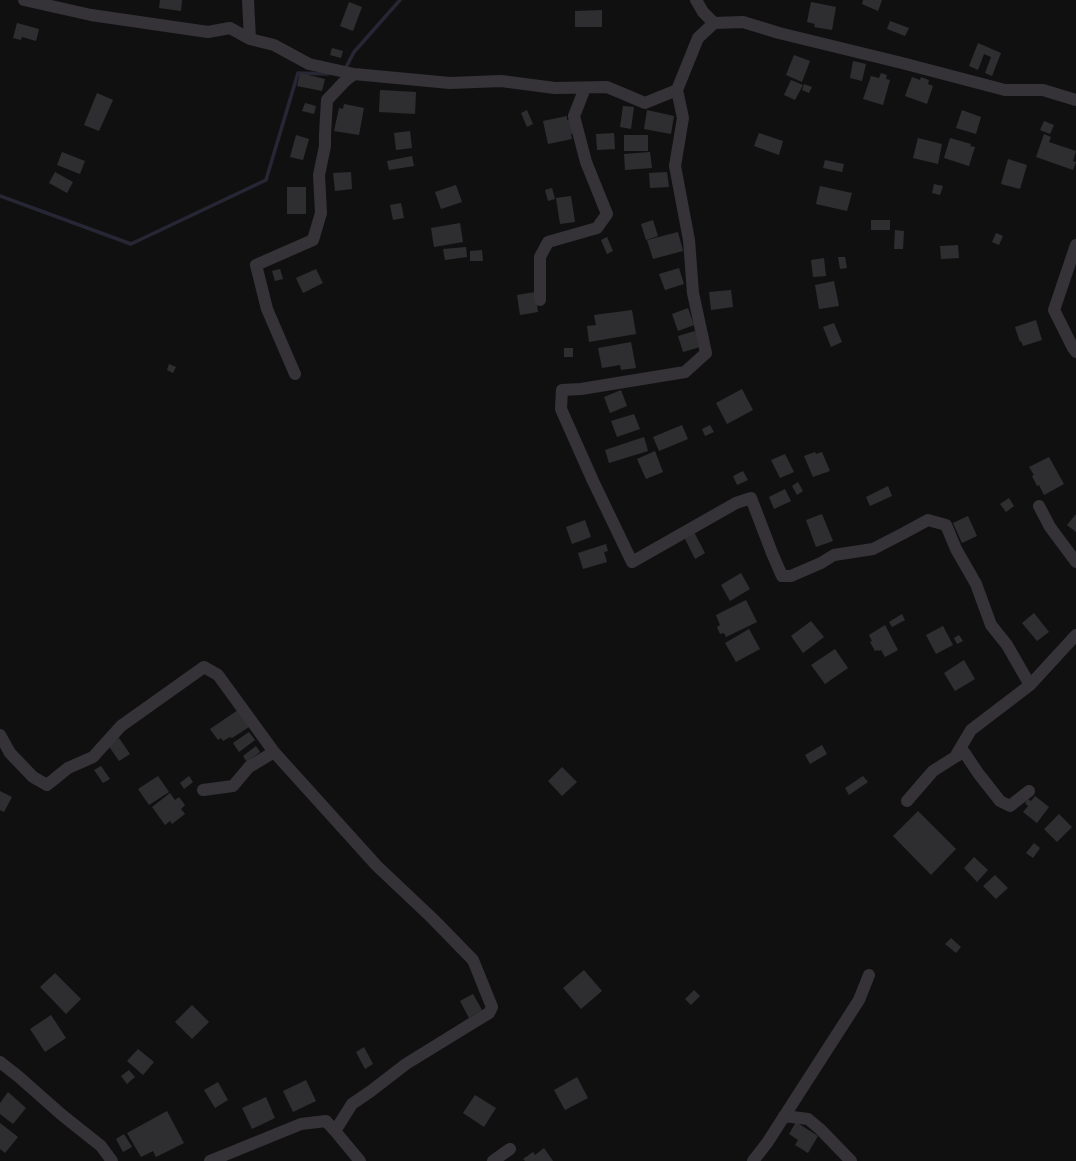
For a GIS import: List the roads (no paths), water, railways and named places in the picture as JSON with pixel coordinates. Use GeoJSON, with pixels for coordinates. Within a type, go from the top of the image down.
{"type":"FeatureCollection","features":[{"type":"Feature","properties":{"kind":"street"},"geometry":{"type":"LineString","coordinates":[[24,0],[91,15],[208,32],[230,28],[250,39],[274,45],[308,64],[354,74],[450,83],[501,81],[554,88],[607,87],[645,103],[676,90]]}},
{"type":"Feature","properties":{"kind":"street"},"geometry":{"type":"LineString","coordinates":[[248,0],[250,39]]}},
{"type":"Feature","properties":{"kind":"street"},"geometry":{"type":"LineString","coordinates":[[696,0],[703,12],[714,23]]}},
{"type":"Feature","properties":{"kind":"street"},"geometry":{"type":"LineString","coordinates":[[1030,685],[1007,645],[991,625],[976,584],[956,549],[946,525],[934,521],[928,520],[873,549],[834,555],[821,564],[791,576],[782,576],[751,498],[736,504],[632,562],[593,481],[562,409],[562,390],[581,389],[685,372],[706,354],[693,293],[690,240],[675,166],[683,118],[676,90],[698,38],[714,23],[743,22],[779,34],[902,62],[1005,90],[1043,90],[1076,100]]}},
{"type":"Feature","properties":{"kind":"street"},"geometry":{"type":"LineString","coordinates":[[295,374],[267,309],[256,265],[313,240],[321,213],[319,175],[325,146],[326,100],[354,74]]}},
{"type":"Feature","properties":{"kind":"street"},"geometry":{"type":"LineString","coordinates":[[540,300],[540,257],[548,242],[597,228],[607,214],[586,162],[574,116],[585,88]]}},
{"type":"Feature","properties":{"kind":"street"},"geometry":{"type":"LineString","coordinates":[[1076,245],[1054,310],[1076,352]]}},
{"type":"Feature","properties":{"kind":"street"},"geometry":{"type":"LineString","coordinates":[[1039,506],[1050,526],[1076,562]]}},
{"type":"Feature","properties":{"kind":"street"},"geometry":{"type":"LineString","coordinates":[[955,757],[971,730],[1030,685],[1076,634]]}},
{"type":"Feature","properties":{"kind":"street"},"geometry":{"type":"LineString","coordinates":[[0,736],[10,753],[33,777],[47,785],[68,768],[93,757],[121,726],[204,667],[218,675],[274,752],[377,866],[433,919],[473,960],[492,1007],[489,1013],[406,1064],[371,1092],[352,1104],[335,1131]]}},
{"type":"Feature","properties":{"kind":"street"},"geometry":{"type":"LineString","coordinates":[[203,790],[233,786],[249,767],[274,752]]}},
{"type":"Feature","properties":{"kind":"street"},"geometry":{"type":"LineString","coordinates":[[907,801],[933,771],[964,752],[1000,801],[1010,806],[1029,791]]}},
{"type":"Feature","properties":{"kind":"street"},"geometry":{"type":"LineString","coordinates":[[753,1161],[767,1142],[859,1000],[869,975]]}},
{"type":"Feature","properties":{"kind":"street"},"geometry":{"type":"LineString","coordinates":[[0,1062],[20,1077],[62,1115],[101,1146],[112,1161]]}},
{"type":"Feature","properties":{"kind":"street"},"geometry":{"type":"LineString","coordinates":[[784,1116],[808,1119],[820,1129],[851,1161]]}},
{"type":"Feature","properties":{"kind":"street"},"geometry":{"type":"LineString","coordinates":[[210,1161],[301,1124],[326,1121],[360,1161]]}},
{"type":"Feature","properties":{"kind":"street"},"geometry":{"type":"LineString","coordinates":[[493,1161],[510,1149]]}},
{"type":"Feature","properties":{"kind":"waterway"},"geometry":{"type":"LineString","coordinates":[[345,69],[354,52],[400,0]]}},
{"type":"Feature","properties":{"kind":"waterway"},"geometry":{"type":"LineString","coordinates":[[0,196],[131,244],[266,180],[298,73],[328,74]]}}]}
